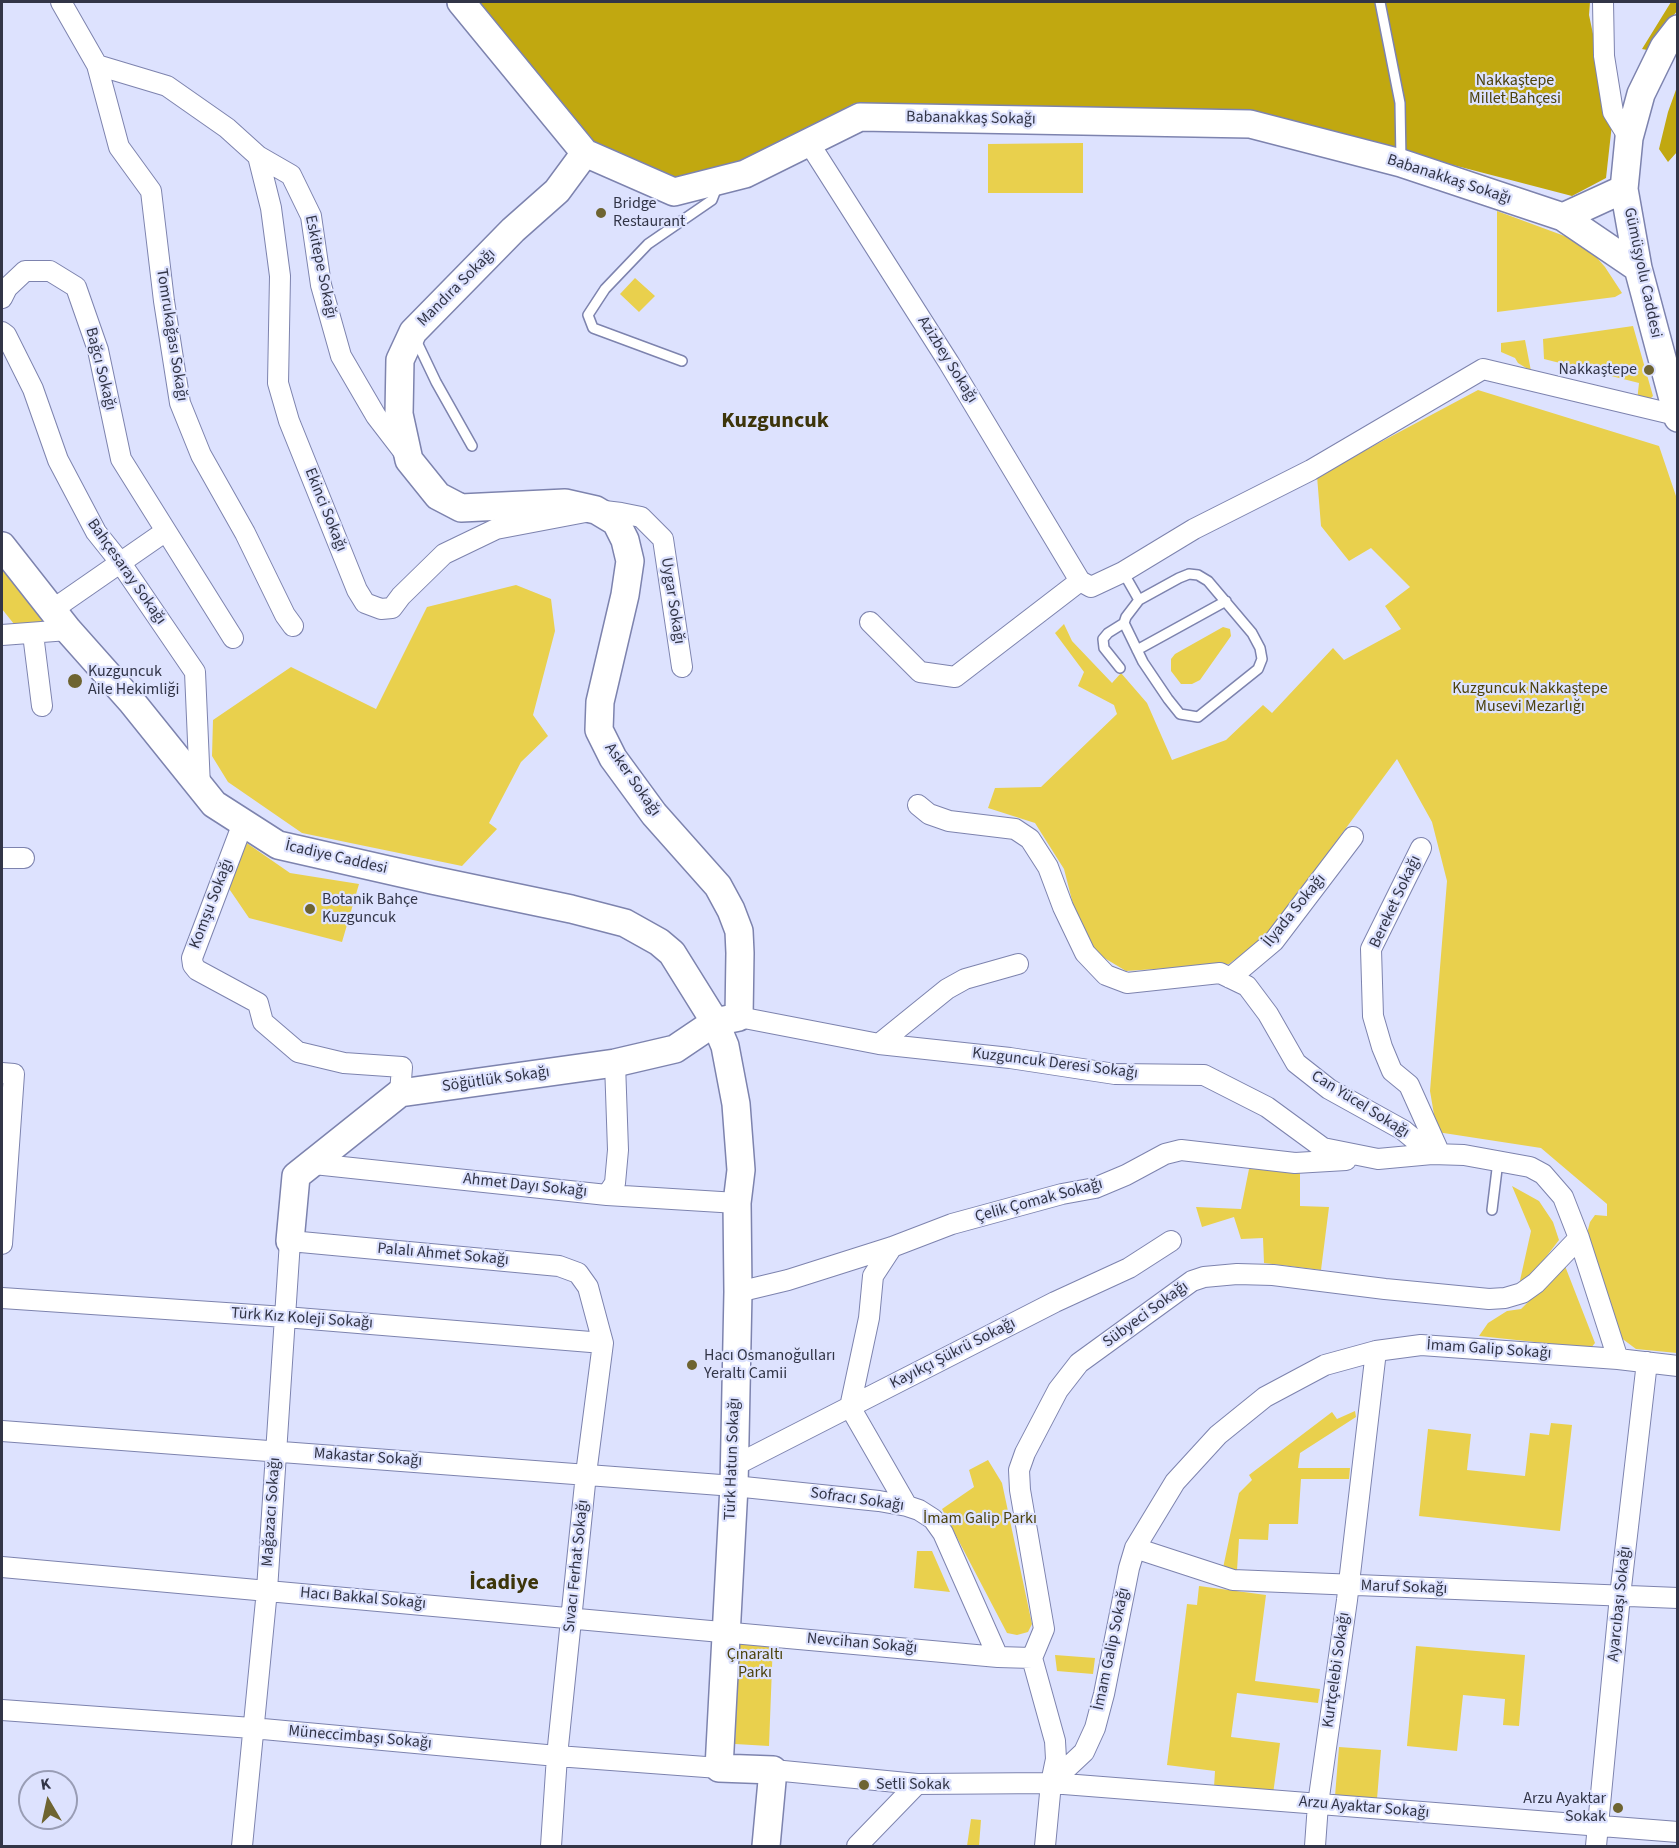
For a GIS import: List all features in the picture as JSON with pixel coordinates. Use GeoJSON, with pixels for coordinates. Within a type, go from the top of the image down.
{"type":"FeatureCollection","features":[{"type":"Feature","properties":{"kind":"street","name":"Tomrukağası Sokağı"},"geometry":{"type":"LineString","coordinates":[[61,2],[97,65],[119,147],[151,192],[164,301],[180,403],[201,455],[245,533],[285,615],[293,626]]}},
{"type":"Feature","properties":{"kind":"street","name":"Babanakkaş Sokağı"},"geometry":{"type":"LineString","coordinates":[[461,2],[585,153],[674,192],[745,174],[860,117],[1250,124],[1401,163],[1563,217],[1638,268]]}},
{"type":"Feature","properties":{"kind":"street"},"geometry":{"type":"LineString","coordinates":[[1603,2],[1604,56],[1613,112],[1629,138]]}},
{"type":"Feature","properties":{"kind":"street","name":"Gümüşyolu Caddesi"},"geometry":{"type":"LineString","coordinates":[[1677,29],[1664,47],[1641,94],[1629,138],[1624,189],[1638,268],[1677,417]]}},
{"type":"Feature","properties":{"kind":"street","name":"Eskitepe Sokağı"},"geometry":{"type":"LineString","coordinates":[[97,65],[167,86],[227,128],[258,156],[291,175],[311,216],[321,285],[341,356],[376,416],[409,460]]}},
{"type":"Feature","properties":{"kind":"street","name":"Azizbey Sokağı"},"geometry":{"type":"LineString","coordinates":[[809,143],[949,363],[1080,581]]}},
{"type":"Feature","properties":{"kind":"street","name":"Mandıra Sokağı"},"geometry":{"type":"LineString","coordinates":[[585,153],[556,191],[513,230],[413,332],[400,360],[399,414],[409,460],[438,496],[460,508],[565,503],[596,510]]}},
{"type":"Feature","properties":{"kind":"street","name":"Ekinci Sokağı"},"geometry":{"type":"LineString","coordinates":[[258,156],[271,208],[280,276],[278,383],[289,421],[357,590],[365,603],[381,609],[392,608],[401,596],[444,554],[496,529],[596,510]]}},
{"type":"Feature","properties":{"kind":"street"},"geometry":{"type":"LineString","coordinates":[[1563,217],[1624,189]]}},
{"type":"Feature","properties":{"kind":"street","name":"Bağcı Sokağı"},"geometry":{"type":"LineString","coordinates":[[2,298],[7,288],[25,271],[50,271],[76,287],[98,350],[121,459],[233,638]]}},
{"type":"Feature","properties":{"kind":"street","name":"Bahçesaray Sokağı"},"geometry":{"type":"LineString","coordinates":[[2,332],[6,334],[33,389],[58,460],[96,532],[120,562],[195,672],[200,787]]}},
{"type":"Feature","properties":{"kind":"street"},"geometry":{"type":"LineString","coordinates":[[870,622],[920,672],[955,677],[1080,581],[1092,587],[1123,572],[1194,529],[1311,470],[1483,369],[1677,417]]}},
{"type":"Feature","properties":{"kind":"street","name":"Uygar Sokağı"},"geometry":{"type":"LineString","coordinates":[[596,510],[641,517],[663,539],[682,667]]}},
{"type":"Feature","properties":{"kind":"street","name":"Asker Sokağı"},"geometry":{"type":"LineString","coordinates":[[596,510],[616,522],[625,540],[630,561],[625,595],[600,702],[599,730],[613,758],[647,805],[718,886],[731,910],[739,931],[740,953],[727,1020]]}},
{"type":"Feature","properties":{"kind":"street"},"geometry":{"type":"LineString","coordinates":[[2,636],[33,634],[60,620],[120,562],[166,531]]}},
{"type":"Feature","properties":{"kind":"street","name":"İcadiye Caddesi"},"geometry":{"type":"LineString","coordinates":[[2,546],[60,620],[132,702],[214,804],[243,823],[278,845],[571,909],[625,923],[659,942],[672,953],[727,1020]]}},
{"type":"Feature","properties":{"kind":"street"},"geometry":{"type":"LineString","coordinates":[[33,634],[42,706]]}},
{"type":"Feature","properties":{"kind":"street","name":"Can Yücel Sokağı"},"geometry":{"type":"LineString","coordinates":[[918,805],[929,814],[949,821],[1015,829],[1030,839],[1048,867],[1063,907],[1085,953],[1106,975],[1126,983],[1221,973],[1247,986],[1269,1014],[1296,1063],[1329,1089],[1403,1130],[1436,1154]]}},
{"type":"Feature","properties":{"kind":"street","name":"Komşu Sokağı"},"geometry":{"type":"LineString","coordinates":[[243,823],[192,958],[193,965],[197,970],[258,1003],[263,1023],[298,1052],[345,1063],[402,1067],[400,1093]]}},
{"type":"Feature","properties":{"kind":"street","name":"İlyada Sokağı"},"geometry":{"type":"LineString","coordinates":[[1230,978],[1274,941],[1353,837]]}},
{"type":"Feature","properties":{"kind":"street","name":"Bereket Sokağı"},"geometry":{"type":"LineString","coordinates":[[1420,848],[1371,949],[1373,1016],[1392,1071],[1409,1085],[1436,1154]]}},
{"type":"Feature","properties":{"kind":"street"},"geometry":{"type":"LineString","coordinates":[[2,858],[24,858]]}},
{"type":"Feature","properties":{"kind":"street"},"geometry":{"type":"LineString","coordinates":[[879,1044],[947,989],[965,979],[1018,964]]}},
{"type":"Feature","properties":{"kind":"street","name":"Kuzguncuk Deresi Sokağı"},"geometry":{"type":"LineString","coordinates":[[727,1020],[879,1044],[1010,1058],[1115,1074],[1204,1075],[1267,1107],[1323,1148],[1378,1159],[1436,1154],[1464,1155],[1530,1167],[1543,1174],[1563,1197],[1579,1238],[1618,1359]]}},
{"type":"Feature","properties":{"kind":"street","name":"Söğütlük Sokağı"},"geometry":{"type":"LineString","coordinates":[[400,1093],[615,1064],[675,1049],[727,1020]]}},
{"type":"Feature","properties":{"kind":"street","name":"Türk Hatun Sokağı"},"geometry":{"type":"LineString","coordinates":[[719,1768],[734,1476],[738,1292],[737,1203],[741,1170],[736,1104],[725,1046],[727,1020]]}},
{"type":"Feature","properties":{"kind":"street"},"geometry":{"type":"LineString","coordinates":[[607,1195],[615,1183],[618,1150],[615,1064]]}},
{"type":"Feature","properties":{"kind":"street"},"geometry":{"type":"LineString","coordinates":[[2,1244],[8,1073]]}},
{"type":"Feature","properties":{"kind":"street"},"geometry":{"type":"LineString","coordinates":[[305,1170],[400,1093]]}},
{"type":"Feature","properties":{"kind":"street","name":"Çelik Çomak Sokağı"},"geometry":{"type":"LineString","coordinates":[[738,1292],[788,1280],[892,1247],[952,1224],[1062,1194],[1095,1188],[1126,1175],[1165,1154],[1181,1150],[1295,1163],[1378,1159]]}},
{"type":"Feature","properties":{"kind":"street","name":"Ahmet Dayı Sokağı"},"geometry":{"type":"LineString","coordinates":[[305,1170],[607,1195],[737,1203]]}},
{"type":"Feature","properties":{"kind":"street","name":"Mağazacı Sokağı"},"geometry":{"type":"LineString","coordinates":[[242,1846],[267,1590],[290,1241],[305,1170]]}},
{"type":"Feature","properties":{"kind":"street","name":"Sübyeci Sokağı"},"geometry":{"type":"LineString","coordinates":[[1032,1658],[1044,1629],[1020,1490],[1019,1470],[1025,1453],[1058,1390],[1079,1363],[1192,1281],[1204,1276],[1273,1275],[1385,1289],[1489,1299],[1505,1298],[1522,1293],[1536,1284],[1579,1238]]}},
{"type":"Feature","properties":{"kind":"street","name":"Palalı Ahmet Sokağı"},"geometry":{"type":"LineString","coordinates":[[290,1241],[559,1266],[578,1273],[588,1287]]}},
{"type":"Feature","properties":{"kind":"street","name":"Kayıkçı Şükrü Sokağı"},"geometry":{"type":"LineString","coordinates":[[734,1476],[850,1407],[1055,1302],[1130,1268],[1171,1241]]}},
{"type":"Feature","properties":{"kind":"street"},"geometry":{"type":"LineString","coordinates":[[892,1247],[873,1276],[869,1318],[850,1407],[907,1506]]}},
{"type":"Feature","properties":{"kind":"street","name":"Sıvacı Ferhat Sokağı"},"geometry":{"type":"LineString","coordinates":[[551,1846],[557,1756],[586,1474],[603,1343],[588,1287]]}},
{"type":"Feature","properties":{"kind":"street","name":"Türk Kız Koleji Sokağı"},"geometry":{"type":"LineString","coordinates":[[2,1298],[285,1317],[603,1343]]}},
{"type":"Feature","properties":{"kind":"street","name":"İmam Galip Sokağı"},"geometry":{"type":"LineString","coordinates":[[1051,1783],[1084,1752],[1095,1728],[1135,1548],[1175,1482],[1218,1435],[1265,1397],[1325,1365],[1376,1351],[1421,1345],[1677,1365]]}},
{"type":"Feature","properties":{"kind":"street","name":"Kurtçelebi Sokağı"},"geometry":{"type":"LineString","coordinates":[[1315,1846],[1318,1804],[1349,1586],[1376,1351]]}},
{"type":"Feature","properties":{"kind":"street","name":"Ayarcıbaşı Sokağı"},"geometry":{"type":"LineString","coordinates":[[1596,1846],[1620,1596],[1647,1362]]}},
{"type":"Feature","properties":{"kind":"street","name":"Makastar Sokağı"},"geometry":{"type":"LineString","coordinates":[[2,1431],[586,1474],[734,1476]]}},
{"type":"Feature","properties":{"kind":"street","name":"Sofracı Sokağı"},"geometry":{"type":"LineString","coordinates":[[734,1476],[907,1506],[933,1519],[943,1533],[998,1657]]}},
{"type":"Feature","properties":{"kind":"street","name":"Maruf Sokağı"},"geometry":{"type":"LineString","coordinates":[[1135,1548],[1233,1580],[1677,1598]]}},
{"type":"Feature","properties":{"kind":"street","name":"Hacı Bakkal Sokağı"},"geometry":{"type":"LineString","coordinates":[[2,1567],[725,1632]]}},
{"type":"Feature","properties":{"kind":"street","name":"Nevcihan Sokağı"},"geometry":{"type":"LineString","coordinates":[[725,1632],[998,1657]]}},
{"type":"Feature","properties":{"kind":"street"},"geometry":{"type":"LineString","coordinates":[[998,1657],[1032,1658],[1055,1741],[1056,1760],[1051,1783],[1045,1846]]}},
{"type":"Feature","properties":{"kind":"street","name":"Müneccimbaşı Sokağı"},"geometry":{"type":"LineString","coordinates":[[2,1710],[252,1728],[557,1756],[719,1768]]}},
{"type":"Feature","properties":{"kind":"street"},"geometry":{"type":"LineString","coordinates":[[719,1768],[773,1770],[766,1846]]}},
{"type":"Feature","properties":{"kind":"street","name":"Arzu Ayaktar Sokağı"},"geometry":{"type":"LineString","coordinates":[[773,1770],[917,1784],[1051,1783],[1677,1833]]}},
{"type":"Feature","properties":{"kind":"street"},"geometry":{"type":"LineString","coordinates":[[857,1846],[917,1784]]}},
{"type":"Feature","properties":{"kind":"lane"},"geometry":{"type":"LineString","coordinates":[[1380,2],[1400,103],[1401,163]]}},
{"type":"Feature","properties":{"kind":"lane"},"geometry":{"type":"LineString","coordinates":[[681,361],[593,328],[588,315],[605,289],[648,244],[712,200],[720,181]]}},
{"type":"Feature","properties":{"kind":"lane"},"geometry":{"type":"LineString","coordinates":[[413,332],[436,382],[472,446]]}},
{"type":"Feature","properties":{"kind":"lane"},"geometry":{"type":"LineString","coordinates":[[1123,572],[1139,600]]}},
{"type":"Feature","properties":{"kind":"lane"},"geometry":{"type":"LineString","coordinates":[[1120,668],[1104,648],[1103,639],[1124,623],[1139,600],[1189,574],[1208,580],[1252,633],[1260,648],[1262,659],[1258,669],[1198,717],[1180,714],[1143,662],[1124,623]]}},
{"type":"Feature","properties":{"kind":"lane"},"geometry":{"type":"LineString","coordinates":[[1137,650],[1226,602]]}},
{"type":"Feature","properties":{"kind":"lane"},"geometry":{"type":"LineString","coordinates":[[1492,1210],[1498,1161]]}},
{"type":"Feature","properties":{"kind":"green space","name":"Nakkaştepe Millet Bahçesi"},"geometry":{"type":"Polygon","coordinates":[[[478,2],[1590,2],[1589,15],[1612,124],[1606,178],[1572,196],[1261,115],[855,103],[740,165],[677,183],[603,152],[478,2]]]}},
{"type":"Feature","properties":{"kind":"green space"},"geometry":{"type":"Polygon","coordinates":[[[1671,2],[1677,2],[1677,11],[1647,50],[1642,49],[1671,2]]]}},
{"type":"Feature","properties":{"kind":"green space"},"geometry":{"type":"Polygon","coordinates":[[[1677,87],[1677,152],[1668,162],[1659,149],[1677,87]]]}},
{"type":"Feature","properties":{"kind":"green space"},"geometry":{"type":"Polygon","coordinates":[[[1083,143],[1083,193],[988,193],[988,144],[1083,143]]]}},
{"type":"Feature","properties":{"kind":"green space"},"geometry":{"type":"Polygon","coordinates":[[[1497,211],[1578,241],[1591,251],[1605,267],[1622,293],[1615,297],[1497,312],[1497,211]]]}},
{"type":"Feature","properties":{"kind":"green space"},"geometry":{"type":"Polygon","coordinates":[[[635,278],[655,296],[639,312],[620,294],[635,278]]]}},
{"type":"Feature","properties":{"kind":"green space"},"geometry":{"type":"Polygon","coordinates":[[[1633,326],[1653,396],[1646,403],[1637,401],[1639,383],[1544,359],[1543,339],[1633,326]]]}},
{"type":"Feature","properties":{"kind":"green space"},"geometry":{"type":"Polygon","coordinates":[[[1525,340],[1531,371],[1518,363],[1515,358],[1501,352],[1501,343],[1525,340]]]}},
{"type":"Feature","properties":{"kind":"green space","name":"Kuzguncuk Nakkaştepe Musevi Mezarlığı"},"geometry":{"type":"Polygon","coordinates":[[[1478,390],[1659,446],[1678,502],[1677,1353],[1636,1349],[1620,1337],[1586,1237],[1590,1222],[1595,1215],[1607,1216],[1607,1204],[1541,1148],[1437,1132],[1430,1091],[1447,881],[1432,822],[1397,759],[1267,935],[1229,964],[1126,971],[1091,950],[1076,916],[1064,869],[1035,823],[988,808],[995,788],[1041,787],[1117,714],[1114,705],[1078,686],[1084,672],[1055,633],[1064,624],[1072,641],[1112,683],[1121,673],[1147,703],[1172,760],[1226,740],[1263,705],[1272,713],[1333,648],[1344,660],[1401,629],[1385,606],[1410,587],[1371,548],[1349,561],[1321,526],[1317,476],[1478,390]]]}},
{"type":"Feature","properties":{"kind":"green space"},"geometry":{"type":"Polygon","coordinates":[[[2,559],[55,625],[18,629],[2,609],[2,559]]]}},
{"type":"Feature","properties":{"kind":"green space"},"geometry":{"type":"Polygon","coordinates":[[[516,585],[551,599],[555,631],[533,715],[548,736],[521,762],[489,823],[497,829],[462,866],[302,833],[228,782],[212,756],[213,720],[291,667],[376,709],[427,607],[516,585]]]}},
{"type":"Feature","properties":{"kind":"green space"},"geometry":{"type":"Polygon","coordinates":[[[1223,627],[1230,629],[1231,636],[1200,680],[1192,684],[1181,684],[1171,671],[1171,659],[1175,654],[1223,627]]]}},
{"type":"Feature","properties":{"kind":"green space"},"geometry":{"type":"Polygon","coordinates":[[[238,837],[290,873],[359,884],[342,942],[249,918],[219,874],[238,837]]]}},
{"type":"Feature","properties":{"kind":"green space"},"geometry":{"type":"Polygon","coordinates":[[[1249,1169],[1300,1171],[1300,1206],[1329,1207],[1321,1270],[1264,1263],[1263,1238],[1241,1239],[1234,1217],[1202,1227],[1196,1207],[1241,1209],[1249,1169]]]}},
{"type":"Feature","properties":{"kind":"green space"},"geometry":{"type":"Polygon","coordinates":[[[1512,1186],[1539,1201],[1553,1222],[1559,1240],[1523,1287],[1519,1285],[1531,1231],[1512,1186]]]}},
{"type":"Feature","properties":{"kind":"green space"},"geometry":{"type":"Polygon","coordinates":[[[1565,1266],[1595,1343],[1591,1348],[1479,1336],[1488,1323],[1507,1311],[1521,1309],[1565,1266]]]}},
{"type":"Feature","properties":{"kind":"green space"},"geometry":{"type":"Polygon","coordinates":[[[1355,1411],[1356,1417],[1300,1453],[1298,1468],[1350,1468],[1349,1479],[1301,1479],[1298,1524],[1269,1524],[1268,1540],[1239,1539],[1237,1570],[1223,1568],[1239,1493],[1252,1480],[1249,1475],[1332,1412],[1337,1419],[1355,1411]]]}},
{"type":"Feature","properties":{"kind":"green space"},"geometry":{"type":"Polygon","coordinates":[[[1551,1423],[1572,1425],[1560,1531],[1419,1516],[1428,1429],[1471,1434],[1467,1470],[1525,1476],[1530,1433],[1549,1435],[1551,1423]]]}},
{"type":"Feature","properties":{"kind":"green space","name":"İmam Galip Parkı"},"geometry":{"type":"Polygon","coordinates":[[[988,1460],[1002,1483],[1032,1624],[1028,1632],[1017,1635],[1007,1633],[942,1509],[974,1487],[969,1470],[988,1460]]]}},
{"type":"Feature","properties":{"kind":"green space"},"geometry":{"type":"Polygon","coordinates":[[[917,1551],[932,1551],[950,1592],[914,1588],[917,1551]]]}},
{"type":"Feature","properties":{"kind":"green space"},"geometry":{"type":"Polygon","coordinates":[[[1199,1586],[1266,1595],[1255,1681],[1320,1689],[1318,1703],[1237,1693],[1231,1737],[1280,1743],[1273,1794],[1214,1787],[1215,1771],[1167,1765],[1187,1604],[1197,1605],[1199,1586]]]}},
{"type":"Feature","properties":{"kind":"green space","name":"Çınaraltı Parkı"},"geometry":{"type":"Polygon","coordinates":[[[739,1640],[773,1641],[769,1746],[735,1744],[739,1640]]]}},
{"type":"Feature","properties":{"kind":"green space"},"geometry":{"type":"Polygon","coordinates":[[[1416,1646],[1525,1655],[1519,1726],[1503,1725],[1505,1699],[1463,1695],[1457,1751],[1407,1746],[1416,1646]]]}},
{"type":"Feature","properties":{"kind":"green space"},"geometry":{"type":"Polygon","coordinates":[[[1055,1655],[1095,1658],[1093,1674],[1057,1671],[1055,1655]]]}},
{"type":"Feature","properties":{"kind":"green space"},"geometry":{"type":"Polygon","coordinates":[[[1339,1747],[1381,1750],[1377,1799],[1335,1796],[1339,1747]]]}},
{"type":"Feature","properties":{"kind":"green space"},"geometry":{"type":"Polygon","coordinates":[[[971,1819],[981,1820],[979,1846],[967,1846],[971,1819]]]}},
{"type":"Feature","properties":{"kind":"place","name":"Bridge Restaurant"},"geometry":{"type":"Point","coordinates":[601,213]}},
{"type":"Feature","properties":{"kind":"place","name":"Nakkaştepe"},"geometry":{"type":"Point","coordinates":[1649,370]}},
{"type":"Feature","properties":{"kind":"place","name":"Kuzguncuk Aile Hekimliği"},"geometry":{"type":"Point","coordinates":[75,681]}},
{"type":"Feature","properties":{"kind":"place","name":"Botanik Bahçe Kuzguncuk"},"geometry":{"type":"Point","coordinates":[310,909]}},
{"type":"Feature","properties":{"kind":"place","name":"Hacı Osmanoğulları Yeraltı Camii"},"geometry":{"type":"Point","coordinates":[692,1365]}},
{"type":"Feature","properties":{"kind":"place","name":"Setli Sokak"},"geometry":{"type":"Point","coordinates":[864,1785]}},
{"type":"Feature","properties":{"kind":"place","name":"Arzu Ayaktar Sokak"},"geometry":{"type":"Point","coordinates":[1618,1808]}},
{"type":"Feature","properties":{"kind":"district","name":"Kuzguncuk"},"geometry":{"type":"Point","coordinates":[775,422]}},
{"type":"Feature","properties":{"kind":"district","name":"İcadiye"},"geometry":{"type":"Point","coordinates":[504,1584]}}]}
